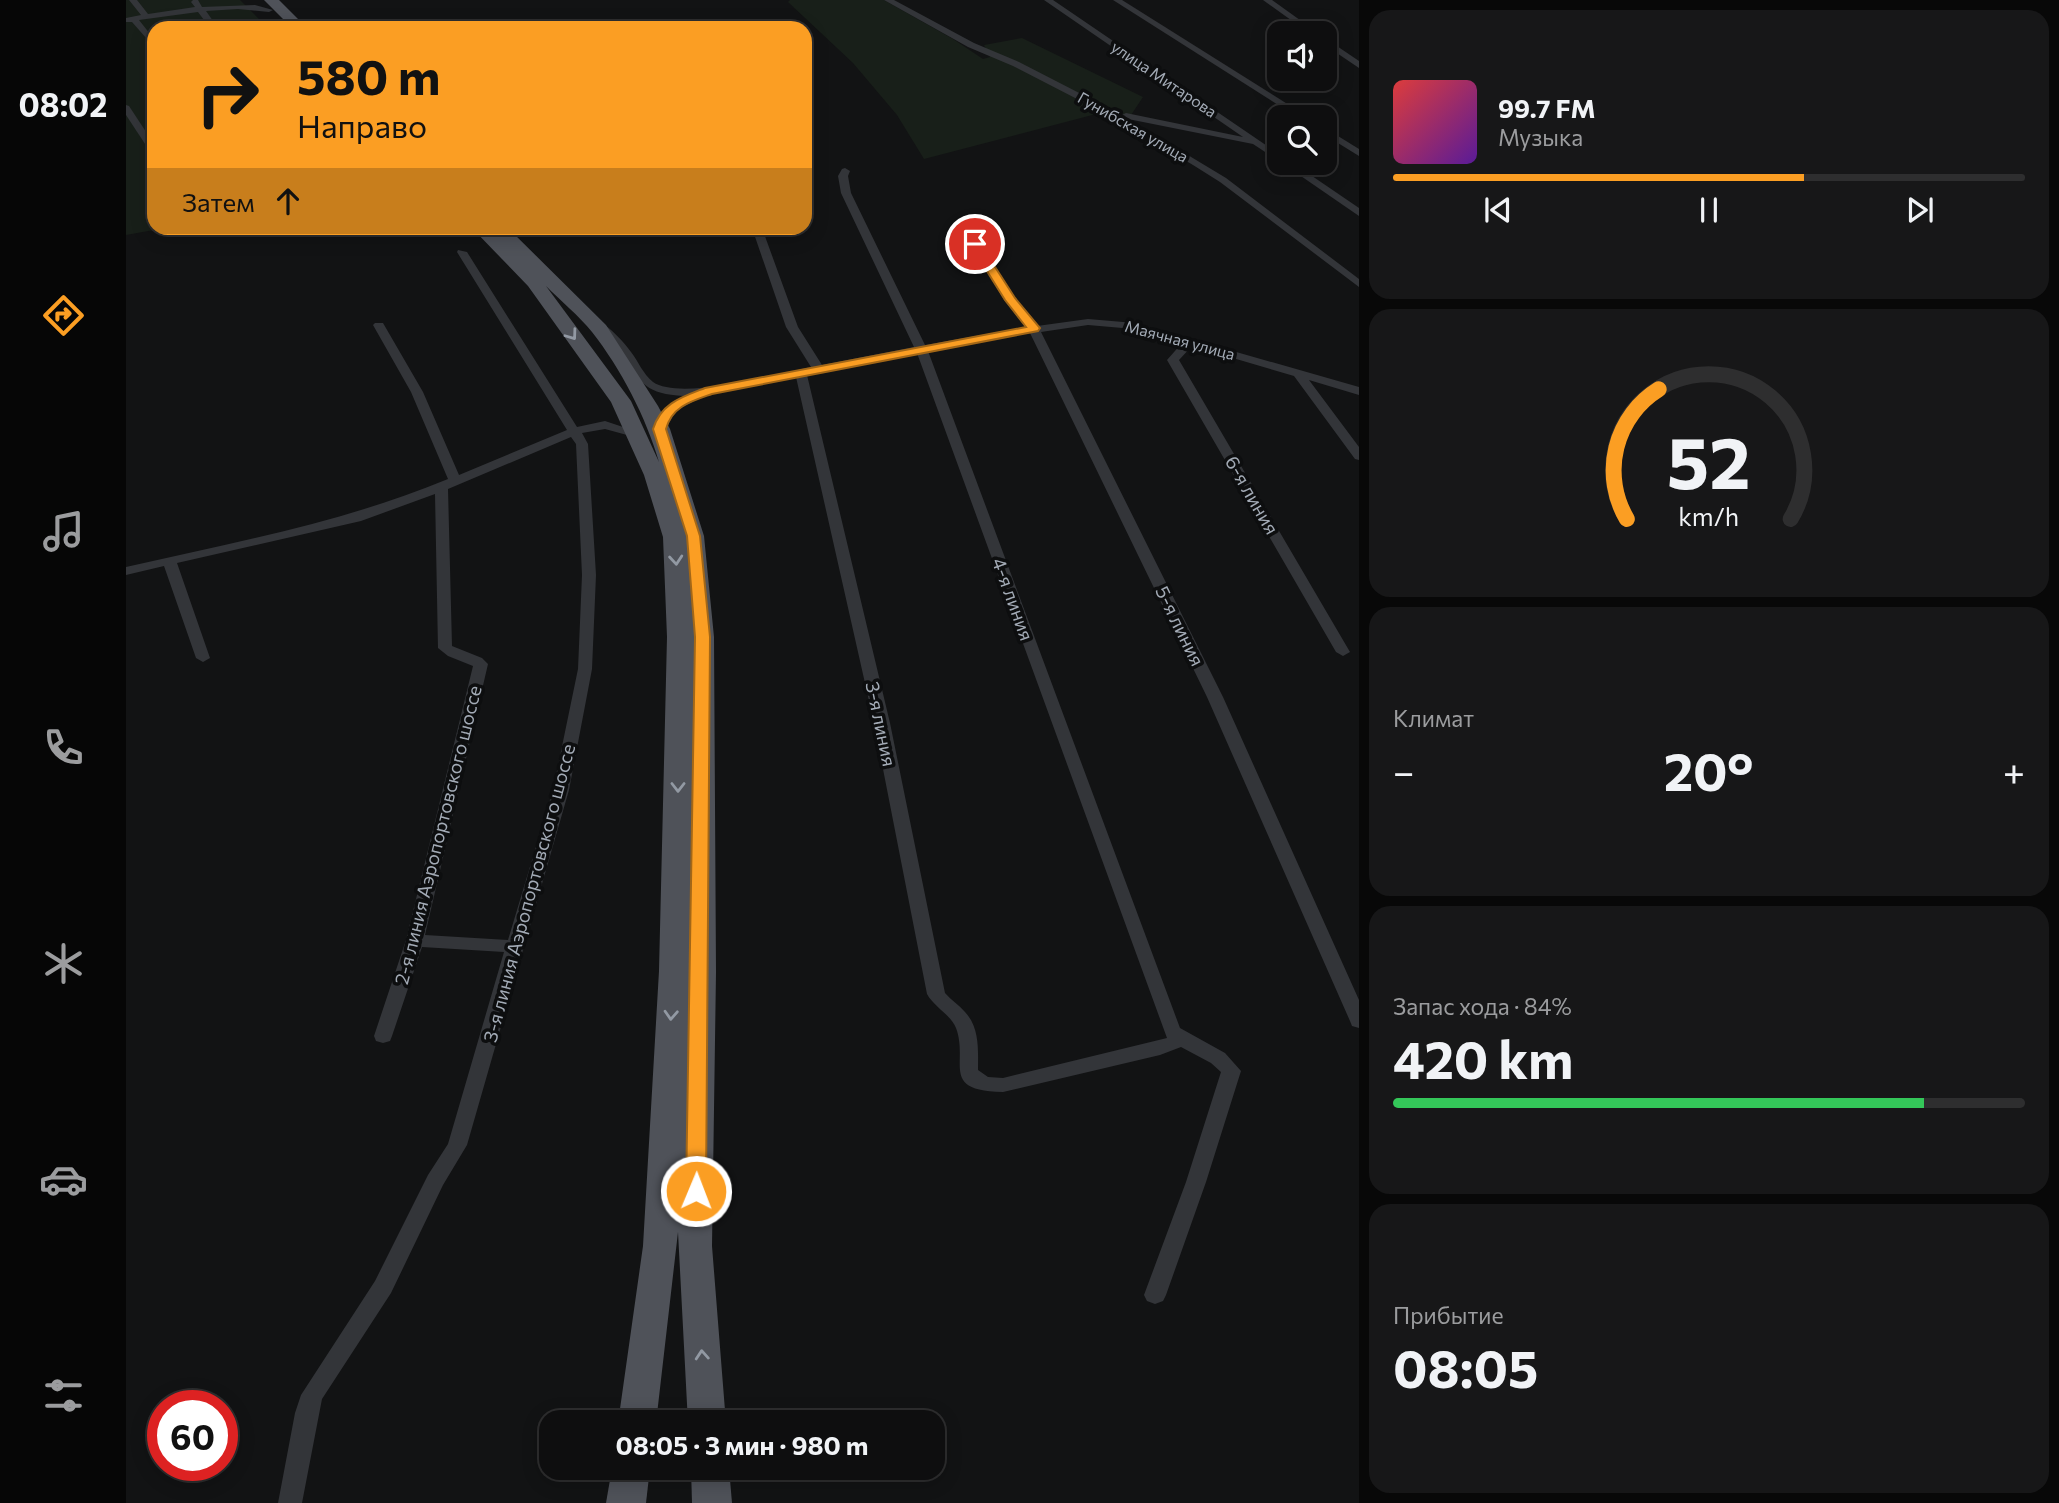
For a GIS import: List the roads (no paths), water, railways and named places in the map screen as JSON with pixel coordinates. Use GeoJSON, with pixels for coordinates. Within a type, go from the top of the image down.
{"type":"FeatureCollection","features":[{"type":"Feature","properties":{"kind":"main road"},"geometry":{"type":"LineString","coordinates":[[266,3],[280,21]]}},
{"type":"Feature","properties":{"kind":"main road"},"geometry":{"type":"LineString","coordinates":[[266,3],[290,21]]}},
{"type":"Feature","properties":{"kind":"main road"},"geometry":{"type":"LineString","coordinates":[[487,235],[534,282],[621,401],[649,431],[655,475],[674,537],[679,592],[674,971],[660,1245],[639,1410]]}},
{"type":"Feature","properties":{"kind":"main road"},"geometry":{"type":"LineString","coordinates":[[506,235],[600,329],[649,431],[693,536],[702,637],[701,972],[695,1246],[706,1410]]}},
{"type":"Feature","properties":{"kind":"main road"},"geometry":{"type":"LineString","coordinates":[[626,1503],[629,1480]]}},
{"type":"Feature","properties":{"kind":"main road"},"geometry":{"type":"LineString","coordinates":[[711,1480],[712,1503]]}},
{"type":"Feature","properties":{"kind":"street"},"geometry":{"type":"LineString","coordinates":[[133,0],[147,18]]}},
{"type":"Feature","properties":{"kind":"street"},"geometry":{"type":"LineString","coordinates":[[193,0],[209,21]]}},
{"type":"Feature","properties":{"kind":"street"},"geometry":{"type":"LineString","coordinates":[[233,5],[247,0]]}},
{"type":"Feature","properties":{"kind":"street","name":"Гунибская улица"},"geometry":{"type":"LineString","coordinates":[[888,0],[971,45],[1016,64],[1113,114],[1223,180],[1359,284]]}},
{"type":"Feature","properties":{"kind":"street","name":"улица Митарова"},"geometry":{"type":"LineString","coordinates":[[1048,0],[1267,149]]}},
{"type":"Feature","properties":{"kind":"street"},"geometry":{"type":"LineString","coordinates":[[1117,0],[1284,105]]}},
{"type":"Feature","properties":{"kind":"street"},"geometry":{"type":"LineString","coordinates":[[1267,0],[1297,21]]}},
{"type":"Feature","properties":{"kind":"street"},"geometry":{"type":"LineString","coordinates":[[130,20],[201,9],[266,3]]}},
{"type":"Feature","properties":{"kind":"street"},"geometry":{"type":"LineString","coordinates":[[130,20],[147,37]]}},
{"type":"Feature","properties":{"kind":"street"},"geometry":{"type":"LineString","coordinates":[[1337,49],[1359,65]]}},
{"type":"Feature","properties":{"kind":"street"},"geometry":{"type":"LineString","coordinates":[[126,108],[147,140]]}},
{"type":"Feature","properties":{"kind":"street"},"geometry":{"type":"LineString","coordinates":[[1113,114],[1258,143]]}},
{"type":"Feature","properties":{"kind":"street"},"geometry":{"type":"LineString","coordinates":[[1337,139],[1359,153]]}},
{"type":"Feature","properties":{"kind":"street","name":"4-я линия"},"geometry":{"type":"LineString","coordinates":[[845,171],[843,176],[846,193],[922,351],[1176,1036]]}},
{"type":"Feature","properties":{"kind":"street"},"geometry":{"type":"LineString","coordinates":[[1304,175],[1359,214]]}},
{"type":"Feature","properties":{"kind":"street"},"geometry":{"type":"LineString","coordinates":[[759,235],[792,327],[819,370]]}},
{"type":"Feature","properties":{"kind":"street","name":"5-я линия"},"geometry":{"type":"LineString","coordinates":[[975,244],[1010,300],[1034,328],[1215,698],[1359,1021]]}},
{"type":"Feature","properties":{"kind":"street","name":"3-я линия Аэропортовского шоссе"},"geometry":{"type":"LineString","coordinates":[[290,1503],[306,1413],[312,1395],[383,1287],[435,1181],[457,1145],[561,790],[585,669],[589,575],[582,444],[462,252]]}},
{"type":"Feature","properties":{"kind":"street"},"geometry":{"type":"LineString","coordinates":[[588,317],[611,334],[646,385],[656,391],[677,394],[709,391]]}},
{"type":"Feature","properties":{"kind":"street","name":"Маячная улица"},"geometry":{"type":"LineString","coordinates":[[709,391],[1034,328],[1088,322],[1135,326],[1359,391]]}},
{"type":"Feature","properties":{"kind":"street","name":"2-я линия Аэропортовского шоссе"},"geometry":{"type":"LineString","coordinates":[[379,325],[417,392],[448,485],[445,648],[450,653],[474,659],[481,664],[415,940],[383,1036]]}},
{"type":"Feature","properties":{"kind":"street","name":"6-я линия"},"geometry":{"type":"LineString","coordinates":[[1190,342],[1173,359],[1343,652]]}},
{"type":"Feature","properties":{"kind":"street"},"geometry":{"type":"LineString","coordinates":[[1298,373],[1359,456]]}},
{"type":"Feature","properties":{"kind":"street","name":"3-я линия"},"geometry":{"type":"LineString","coordinates":[[801,374],[882,723],[936,994],[943,1005],[962,1020],[966,1032],[968,1073],[976,1080],[990,1085],[1003,1085],[1160,1048],[1176,1036]]}},
{"type":"Feature","properties":{"kind":"street"},"geometry":{"type":"LineString","coordinates":[[126,571],[356,518],[448,485],[575,431],[594,426],[615,426],[649,431],[679,402],[709,391]]}},
{"type":"Feature","properties":{"kind":"street"},"geometry":{"type":"LineString","coordinates":[[594,426],[617,410],[621,401]]}},
{"type":"Feature","properties":{"kind":"street"},"geometry":{"type":"LineString","coordinates":[[169,561],[203,658]]}},
{"type":"Feature","properties":{"kind":"street"},"geometry":{"type":"LineString","coordinates":[[415,940],[516,947]]}},
{"type":"Feature","properties":{"kind":"street"},"geometry":{"type":"LineString","coordinates":[[1155,1295],[1196,1182],[1231,1071],[1226,1063],[1205,1048],[1176,1036]]}}]}
